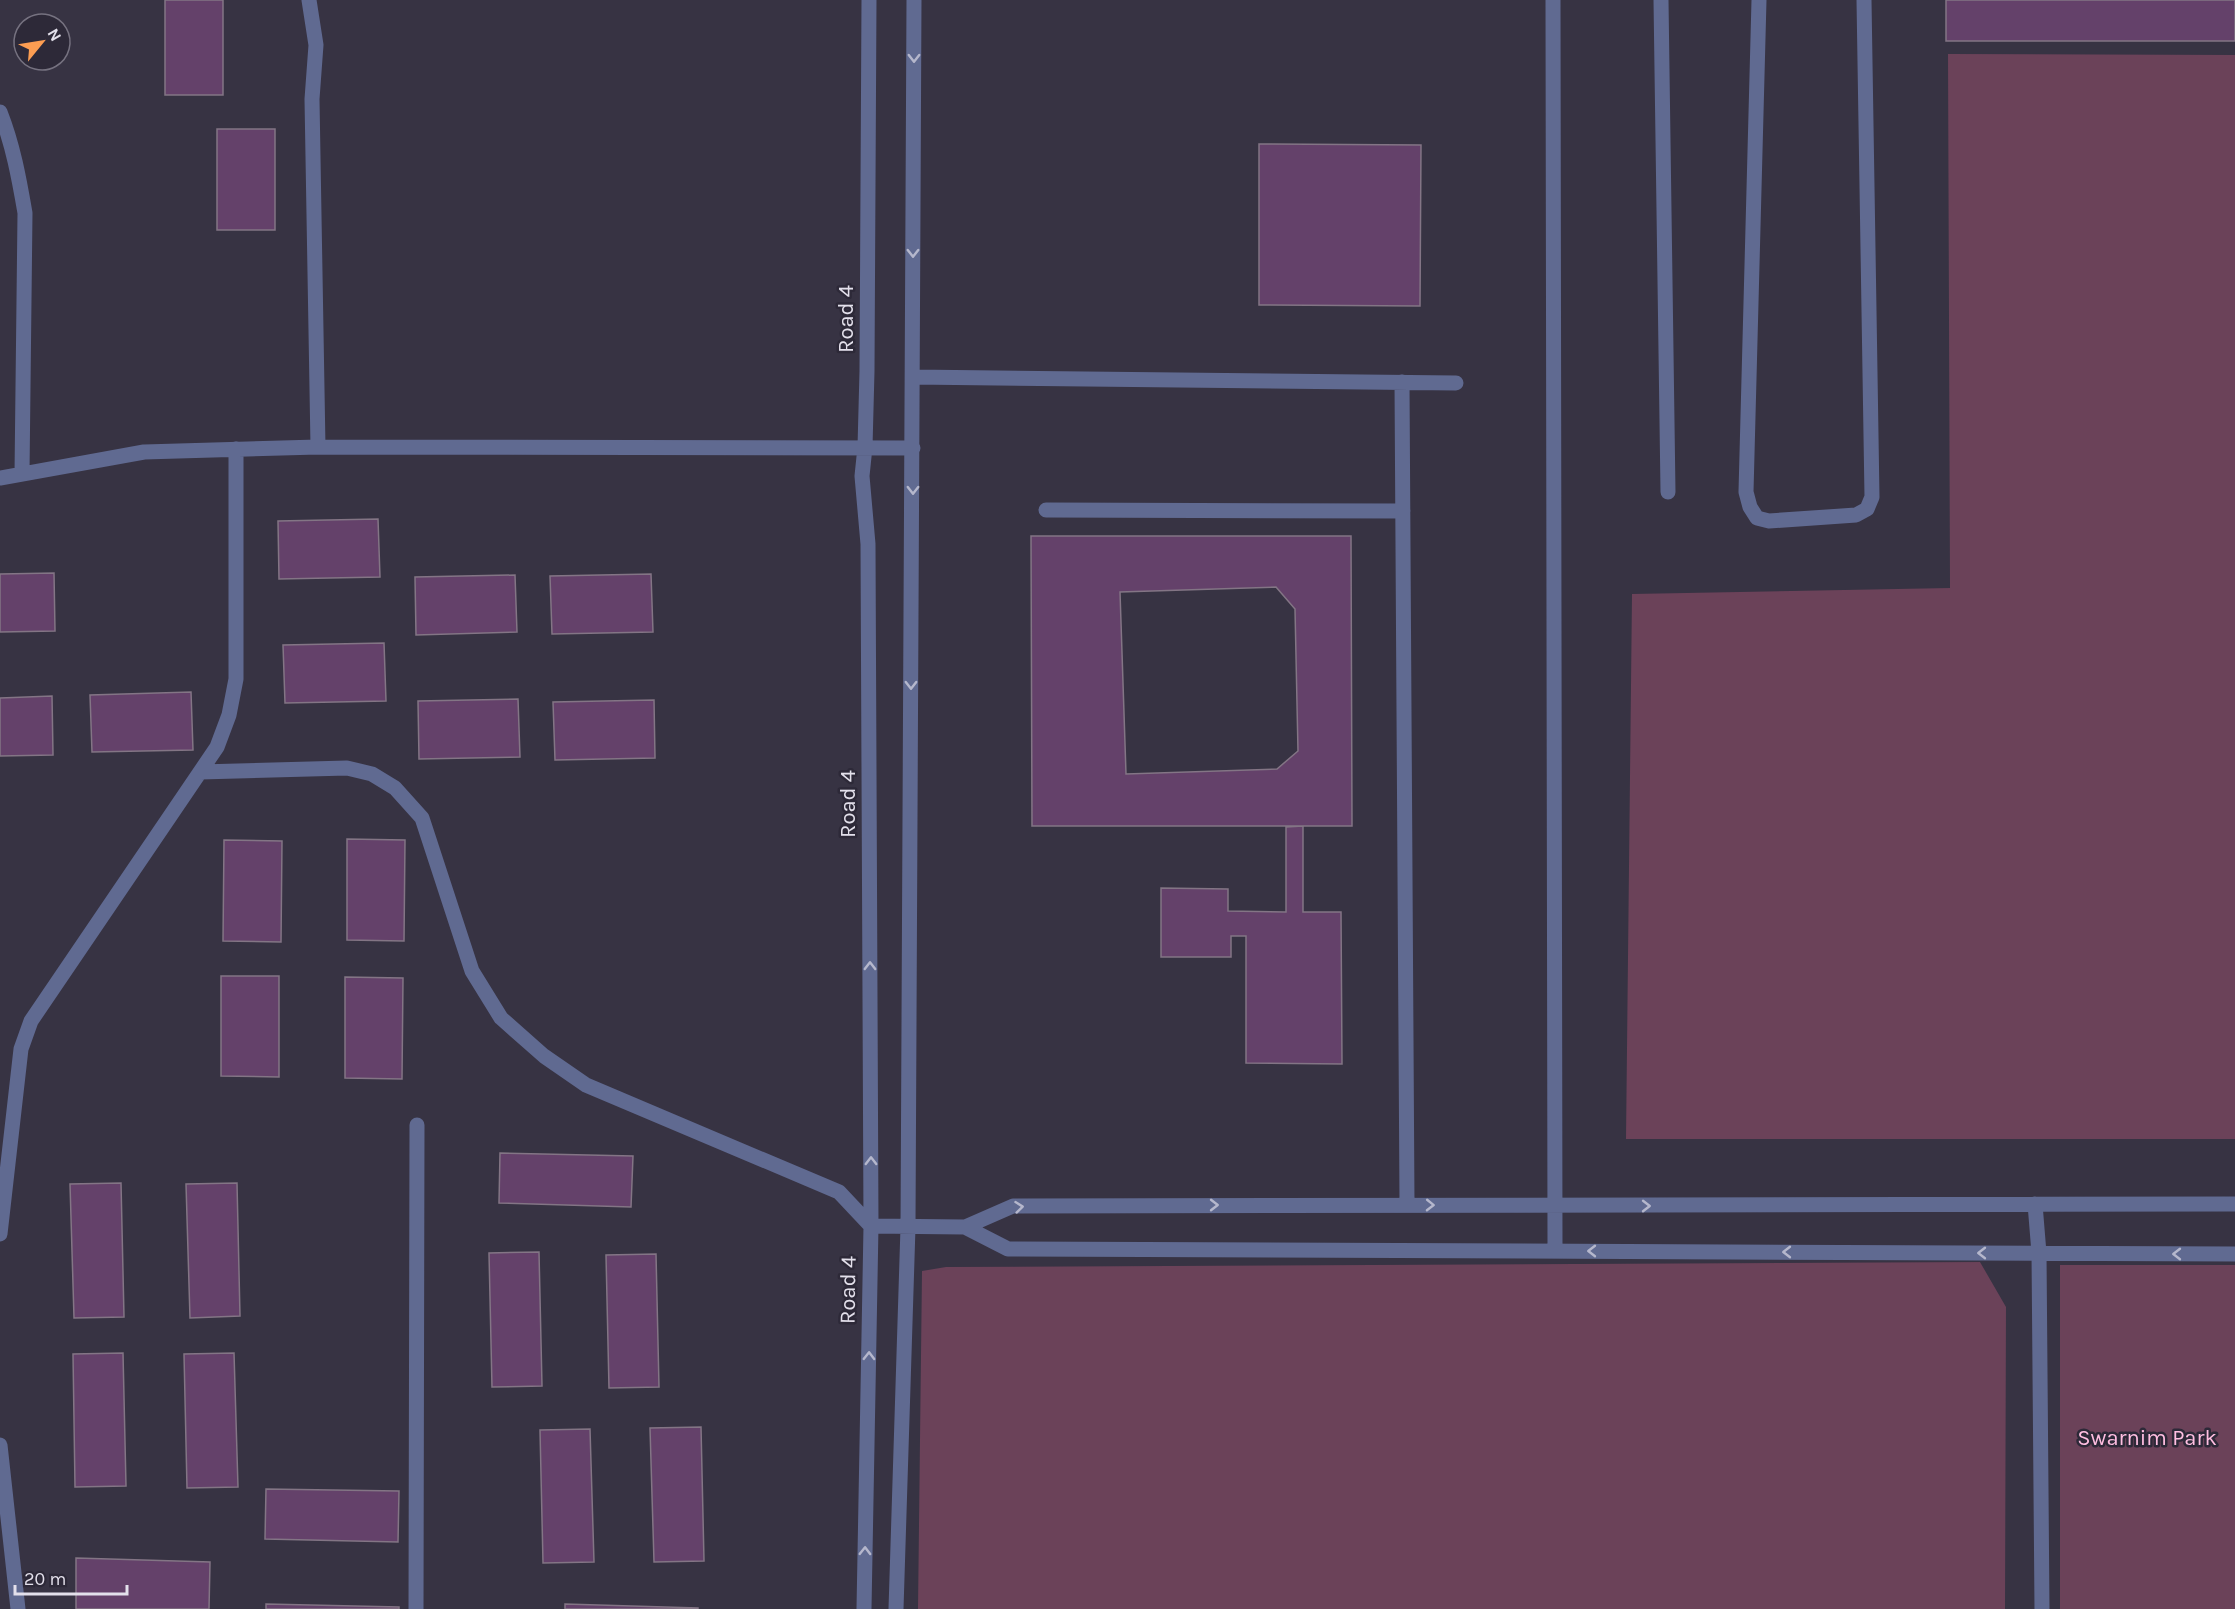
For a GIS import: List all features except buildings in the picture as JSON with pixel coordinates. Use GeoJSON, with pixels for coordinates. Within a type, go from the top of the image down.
{"type":"FeatureCollection","features":[{"type":"Feature","properties":{"kind":"street"},"geometry":{"type":"LineString","coordinates":[[309,0],[316,45],[312,99],[318,447]]}},
{"type":"Feature","properties":{"kind":"street","name":"Road 4"},"geometry":{"type":"LineString","coordinates":[[864,1609],[871,1227],[868,544],[862,476],[865,447],[869,0]]}},
{"type":"Feature","properties":{"kind":"street"},"geometry":{"type":"LineString","coordinates":[[896,1609],[908,1227],[914,0]]}},
{"type":"Feature","properties":{"kind":"street"},"geometry":{"type":"LineString","coordinates":[[1553,0],[1555,1250]]}},
{"type":"Feature","properties":{"kind":"street"},"geometry":{"type":"LineString","coordinates":[[1661,0],[1668,492]]}},
{"type":"Feature","properties":{"kind":"street"},"geometry":{"type":"LineString","coordinates":[[1759,0],[1746,492],[1750,507],[1757,518],[1769,521],[1856,515],[1867,509],[1872,496],[1864,0]]}},
{"type":"Feature","properties":{"kind":"street"},"geometry":{"type":"LineString","coordinates":[[0,112],[18,172],[25,213],[22,474]]}},
{"type":"Feature","properties":{"kind":"street"},"geometry":{"type":"LineString","coordinates":[[913,377],[1456,383]]}},
{"type":"Feature","properties":{"kind":"street"},"geometry":{"type":"LineString","coordinates":[[1402,382],[1407,1204]]}},
{"type":"Feature","properties":{"kind":"street"},"geometry":{"type":"LineString","coordinates":[[0,478],[144,452],[318,447],[913,448]]}},
{"type":"Feature","properties":{"kind":"street"},"geometry":{"type":"LineString","coordinates":[[0,1234],[21,1049],[31,1021],[200,772],[216,747],[229,716],[236,679],[236,449]]}},
{"type":"Feature","properties":{"kind":"street"},"geometry":{"type":"LineString","coordinates":[[1046,510],[1403,511]]}},
{"type":"Feature","properties":{"kind":"street"},"geometry":{"type":"LineString","coordinates":[[200,772],[347,768],[372,774],[395,788],[423,818],[472,971],[501,1018],[544,1056],[586,1085],[839,1192],[871,1227],[965,1227],[1013,1206],[2235,1204]]}},
{"type":"Feature","properties":{"kind":"street"},"geometry":{"type":"LineString","coordinates":[[416,1609],[417,1125]]}},
{"type":"Feature","properties":{"kind":"street"},"geometry":{"type":"LineString","coordinates":[[2034,1204],[2039,1253],[2042,1609]]}},
{"type":"Feature","properties":{"kind":"street"},"geometry":{"type":"LineString","coordinates":[[965,1227],[1008,1249],[2235,1254]]}},
{"type":"Feature","properties":{"kind":"street"},"geometry":{"type":"LineString","coordinates":[[0,1445],[18,1609]]}},
{"type":"Feature","properties":{"kind":"green space"},"geometry":{"type":"Polygon","coordinates":[[[1948,54],[2235,55],[2235,1139],[1626,1139],[1632,594],[1950,588],[1948,54]]]}},
{"type":"Feature","properties":{"kind":"green space"},"geometry":{"type":"Polygon","coordinates":[[[1980,1262],[2006,1307],[2005,1609],[918,1609],[922,1271],[946,1267],[1980,1262]]]}},
{"type":"Feature","properties":{"kind":"green space","name":"Swarnim Park"},"geometry":{"type":"Polygon","coordinates":[[[2060,1265],[2235,1265],[2235,1609],[2060,1609],[2060,1265]]]}}]}
